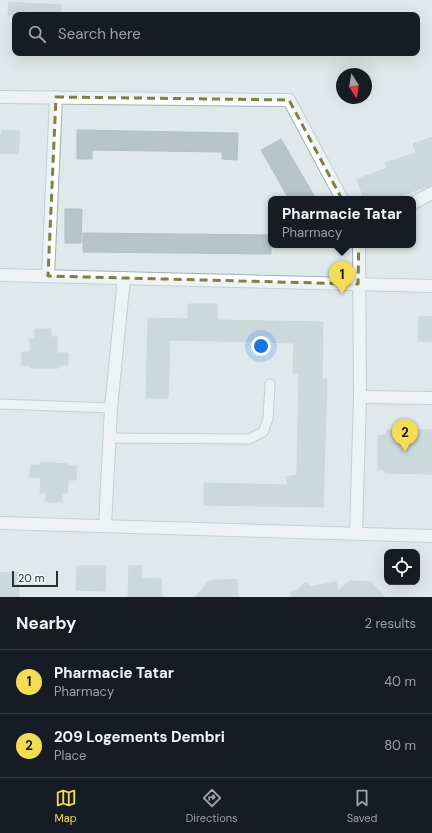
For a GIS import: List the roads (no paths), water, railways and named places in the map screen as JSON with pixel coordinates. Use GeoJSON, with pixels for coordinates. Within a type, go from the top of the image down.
{"type":"FeatureCollection","features":[{"type":"Feature","properties":{"kind":"street"},"geometry":{"type":"LineString","coordinates":[[0,97],[289,100],[340,196]]}},
{"type":"Feature","properties":{"kind":"street"},"geometry":{"type":"LineString","coordinates":[[48,276],[56,97]]}},
{"type":"Feature","properties":{"kind":"street"},"geometry":{"type":"LineString","coordinates":[[416,201],[432,193]]}},
{"type":"Feature","properties":{"kind":"street"},"geometry":{"type":"LineString","coordinates":[[356,533],[360,397],[359,248]]}},
{"type":"Feature","properties":{"kind":"street"},"geometry":{"type":"LineString","coordinates":[[0,275],[432,286]]}},
{"type":"Feature","properties":{"kind":"street"},"geometry":{"type":"LineString","coordinates":[[105,526],[111,408],[124,278]]}},
{"type":"Feature","properties":{"kind":"street"},"geometry":{"type":"LineString","coordinates":[[360,397],[432,398]]}},
{"type":"Feature","properties":{"kind":"street"},"geometry":{"type":"LineString","coordinates":[[0,523],[432,536]]}},
{"type":"Feature","properties":{"kind":"lane"},"geometry":{"type":"LineString","coordinates":[[109,438],[249,439],[263,432],[266,426],[268,419],[270,384]]}},
{"type":"Feature","properties":{"kind":"lane"},"geometry":{"type":"LineString","coordinates":[[0,404],[111,408]]}},
{"type":"Feature","properties":{"kind":"place","name":"Pharmacie Tatar"},"geometry":{"type":"Point","coordinates":[342,294]}},
{"type":"Feature","properties":{"kind":"place","name":"209 Logements Dembri"},"geometry":{"type":"Point","coordinates":[405,452]}}]}
